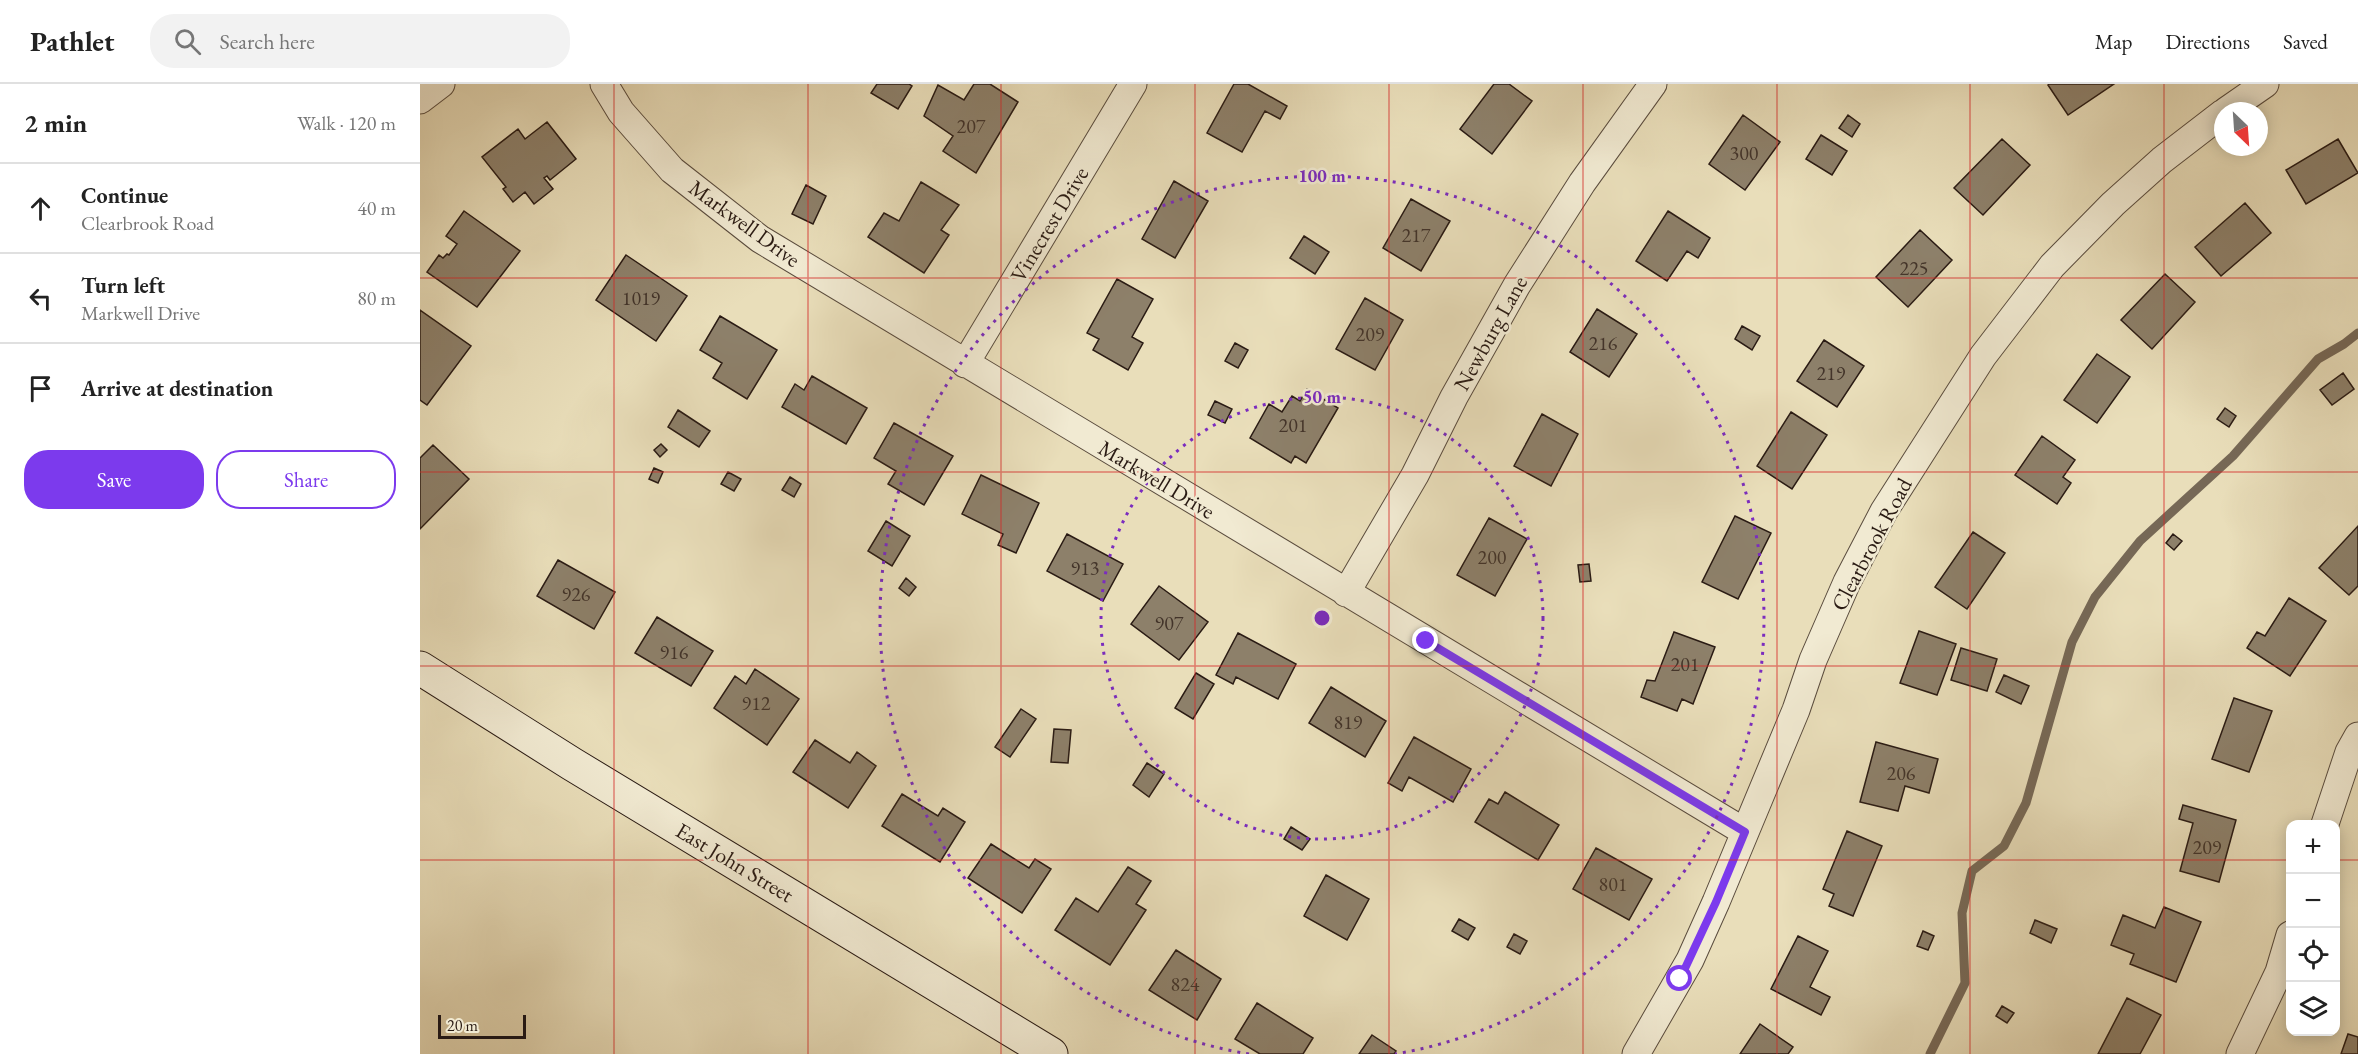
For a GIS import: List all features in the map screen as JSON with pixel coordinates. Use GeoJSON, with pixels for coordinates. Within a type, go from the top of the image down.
{"type":"FeatureCollection","features":[{"type":"Feature","properties":{"kind":"main road","name":"East John Street"},"geometry":{"type":"LineString","coordinates":[[420,668],[572,764],[1051,1054]]}},
{"type":"Feature","properties":{"kind":"street"},"geometry":{"type":"LineString","coordinates":[[420,99],[441,84]]}},
{"type":"Feature","properties":{"kind":"street","name":"Markwell Drive"},"geometry":{"type":"LineString","coordinates":[[604,84],[621,112],[672,170],[760,239],[1745,832]]}},
{"type":"Feature","properties":{"kind":"street","name":"Vinecrest Drive"},"geometry":{"type":"LineString","coordinates":[[965,364],[1133,84]]}},
{"type":"Feature","properties":{"kind":"street","name":"Newburg Lane"},"geometry":{"type":"LineString","coordinates":[[1346,593],[1415,475],[1454,397],[1517,285],[1582,183],[1653,84]]}},
{"type":"Feature","properties":{"kind":"street","name":"Clearbrook Road"},"geometry":{"type":"LineString","coordinates":[[2239,102],[2265,84]]}},
{"type":"Feature","properties":{"kind":"street","name":"Clearbrook Road"},"geometry":{"type":"LineString","coordinates":[[1636,1054],[1690,960],[1796,710],[1813,660],[1847,582],[1884,511],[1983,356],[2052,266],[2098,219],[2162,160],[2214,120]]}},
{"type":"Feature","properties":{"kind":"street"},"geometry":{"type":"LineString","coordinates":[[2327,820],[2349,752],[2358,736]]}},
{"type":"Feature","properties":{"kind":"street"},"geometry":{"type":"LineString","coordinates":[[2240,1054],[2278,972],[2286,948]]}},
{"type":"Feature","properties":{"kind":"building"},"geometry":{"type":"Polygon","coordinates":[[[877,84],[909,84],[912,86],[898,109],[871,93],[877,84]]]}},
{"type":"Feature","properties":{"kind":"building"},"geometry":{"type":"Polygon","coordinates":[[[974,84],[990,84],[1018,102],[976,173],[943,151],[953,136],[924,116],[938,85],[964,100],[974,84]]]}},
{"type":"Feature","properties":{"kind":"building"},"geometry":{"type":"Polygon","coordinates":[[[1234,84],[1248,84],[1287,106],[1280,119],[1265,111],[1242,152],[1207,133],[1234,84]]]}},
{"type":"Feature","properties":{"kind":"building"},"geometry":{"type":"Polygon","coordinates":[[[1494,84],[1509,84],[1532,101],[1492,154],[1460,129],[1494,84]]]}},
{"type":"Feature","properties":{"kind":"building"},"geometry":{"type":"Polygon","coordinates":[[[2049,84],[2114,84],[2068,115],[2049,84]]]}},
{"type":"Feature","properties":{"kind":"building"},"geometry":{"type":"Polygon","coordinates":[[[1743,115],[1780,142],[1745,190],[1709,164],[1743,115]]]}},
{"type":"Feature","properties":{"kind":"building"},"geometry":{"type":"Polygon","coordinates":[[[1848,115],[1860,124],[1852,137],[1839,128],[1848,115]]]}},
{"type":"Feature","properties":{"kind":"building"},"geometry":{"type":"Polygon","coordinates":[[[547,122],[576,159],[550,180],[547,176],[544,178],[553,189],[534,204],[525,192],[513,202],[503,189],[506,187],[482,157],[518,129],[525,139],[547,122]]]}},
{"type":"Feature","properties":{"kind":"building"},"geometry":{"type":"Polygon","coordinates":[[[1821,135],[1847,151],[1832,175],[1806,159],[1821,135]]]}},
{"type":"Feature","properties":{"kind":"building"},"geometry":{"type":"Polygon","coordinates":[[[2002,139],[2030,165],[1983,215],[1954,188],[2002,139]]]}},
{"type":"Feature","properties":{"kind":"building"},"geometry":{"type":"Polygon","coordinates":[[[2338,139],[2358,173],[2306,204],[2286,170],[2338,139]]]}},
{"type":"Feature","properties":{"kind":"building"},"geometry":{"type":"Polygon","coordinates":[[[1174,181],[1208,201],[1175,258],[1142,239],[1174,181]]]}},
{"type":"Feature","properties":{"kind":"building"},"geometry":{"type":"Polygon","coordinates":[[[921,182],[959,205],[941,230],[949,235],[924,273],[868,237],[884,213],[899,221],[921,182]]]}},
{"type":"Feature","properties":{"kind":"building"},"geometry":{"type":"Polygon","coordinates":[[[806,185],[826,196],[813,224],[792,214],[806,185]]]}},
{"type":"Feature","properties":{"kind":"building"},"geometry":{"type":"Polygon","coordinates":[[[1411,199],[1450,221],[1421,271],[1383,248],[1411,199]]]}},
{"type":"Feature","properties":{"kind":"building"},"geometry":{"type":"Polygon","coordinates":[[[2245,203],[2271,233],[2221,276],[2195,247],[2245,203]]]}},
{"type":"Feature","properties":{"kind":"building"},"geometry":{"type":"Polygon","coordinates":[[[464,211],[520,251],[477,307],[427,272],[439,255],[443,258],[449,255],[457,244],[446,236],[464,211]]]}},
{"type":"Feature","properties":{"kind":"building"},"geometry":{"type":"Polygon","coordinates":[[[1668,211],[1710,238],[1698,258],[1687,251],[1667,281],[1636,261],[1668,211]]]}},
{"type":"Feature","properties":{"kind":"building"},"geometry":{"type":"Polygon","coordinates":[[[1920,230],[1952,260],[1908,307],[1876,277],[1920,230]]]}},
{"type":"Feature","properties":{"kind":"building"},"geometry":{"type":"Polygon","coordinates":[[[1304,236],[1329,252],[1315,274],[1290,258],[1304,236]]]}},
{"type":"Feature","properties":{"kind":"building"},"geometry":{"type":"Polygon","coordinates":[[[626,255],[687,296],[656,341],[596,300],[626,255]]]}},
{"type":"Feature","properties":{"kind":"building"},"geometry":{"type":"Polygon","coordinates":[[[2165,274],[2195,302],[2152,349],[2121,320],[2165,274]]]}},
{"type":"Feature","properties":{"kind":"building"},"geometry":{"type":"Polygon","coordinates":[[[1117,279],[1153,299],[1132,337],[1143,343],[1128,370],[1093,350],[1099,339],[1087,333],[1117,279]]]}},
{"type":"Feature","properties":{"kind":"building"},"geometry":{"type":"Polygon","coordinates":[[[1365,298],[1403,320],[1375,370],[1336,349],[1365,298]]]}},
{"type":"Feature","properties":{"kind":"building"},"geometry":{"type":"Polygon","coordinates":[[[1597,309],[1637,334],[1609,377],[1570,352],[1597,309]]]}},
{"type":"Feature","properties":{"kind":"building"},"geometry":{"type":"Polygon","coordinates":[[[420,310],[471,346],[427,405],[420,400],[420,310]]]}},
{"type":"Feature","properties":{"kind":"building"},"geometry":{"type":"Polygon","coordinates":[[[720,316],[777,350],[747,399],[713,378],[722,363],[700,350],[720,316]]]}},
{"type":"Feature","properties":{"kind":"building"},"geometry":{"type":"Polygon","coordinates":[[[1742,326],[1760,336],[1752,350],[1735,339],[1742,326]]]}},
{"type":"Feature","properties":{"kind":"building"},"geometry":{"type":"Polygon","coordinates":[[[1824,340],[1864,366],[1837,407],[1797,381],[1824,340]]]}},
{"type":"Feature","properties":{"kind":"building"},"geometry":{"type":"Polygon","coordinates":[[[1235,343],[1248,350],[1238,368],[1225,361],[1235,343]]]}},
{"type":"Feature","properties":{"kind":"building"},"geometry":{"type":"Polygon","coordinates":[[[2097,354],[2130,377],[2097,423],[2064,400],[2097,354]]]}},
{"type":"Feature","properties":{"kind":"building"},"geometry":{"type":"Polygon","coordinates":[[[2343,373],[2354,389],[2332,405],[2320,390],[2343,373]]]}},
{"type":"Feature","properties":{"kind":"building"},"geometry":{"type":"Polygon","coordinates":[[[812,376],[867,408],[846,444],[782,407],[795,384],[804,390],[812,376]]]}},
{"type":"Feature","properties":{"kind":"building"},"geometry":{"type":"Polygon","coordinates":[[[1307,389],[1338,408],[1306,463],[1295,456],[1291,463],[1250,438],[1269,404],[1282,412],[1292,396],[1300,401],[1307,389]]]}},
{"type":"Feature","properties":{"kind":"building"},"geometry":{"type":"Polygon","coordinates":[[[1215,401],[1232,409],[1225,423],[1208,415],[1215,401]]]}},
{"type":"Feature","properties":{"kind":"building"},"geometry":{"type":"Polygon","coordinates":[[[2225,408],[2236,416],[2229,427],[2217,419],[2225,408]]]}},
{"type":"Feature","properties":{"kind":"building"},"geometry":{"type":"Polygon","coordinates":[[[678,410],[710,431],[699,447],[668,427],[678,410]]]}},
{"type":"Feature","properties":{"kind":"building"},"geometry":{"type":"Polygon","coordinates":[[[1791,412],[1827,435],[1792,489],[1757,466],[1791,412]]]}},
{"type":"Feature","properties":{"kind":"building"},"geometry":{"type":"Polygon","coordinates":[[[1542,414],[1578,434],[1551,486],[1514,466],[1542,414]]]}},
{"type":"Feature","properties":{"kind":"building"},"geometry":{"type":"Polygon","coordinates":[[[894,423],[953,456],[924,505],[888,484],[896,471],[874,458],[894,423]]]}},
{"type":"Feature","properties":{"kind":"building"},"geometry":{"type":"Polygon","coordinates":[[[2042,436],[2075,460],[2063,477],[2071,483],[2057,504],[2015,475],[2042,436]]]}},
{"type":"Feature","properties":{"kind":"building"},"geometry":{"type":"Polygon","coordinates":[[[661,444],[667,450],[660,457],[654,450],[661,444]]]}},
{"type":"Feature","properties":{"kind":"building"},"geometry":{"type":"Polygon","coordinates":[[[433,445],[469,479],[420,529],[420,458],[433,445]]]}},
{"type":"Feature","properties":{"kind":"building"},"geometry":{"type":"Polygon","coordinates":[[[654,468],[663,472],[658,483],[649,479],[654,468]]]}},
{"type":"Feature","properties":{"kind":"building"},"geometry":{"type":"Polygon","coordinates":[[[728,472],[741,479],[734,491],[721,484],[728,472]]]}},
{"type":"Feature","properties":{"kind":"building"},"geometry":{"type":"Polygon","coordinates":[[[981,475],[1039,503],[1016,553],[998,545],[1003,534],[962,514],[981,475]]]}},
{"type":"Feature","properties":{"kind":"building"},"geometry":{"type":"Polygon","coordinates":[[[790,477],[801,484],[794,497],[782,490],[790,477]]]}},
{"type":"Feature","properties":{"kind":"building"},"geometry":{"type":"Polygon","coordinates":[[[1735,516],[1771,533],[1738,599],[1702,582],[1735,516]]]}},
{"type":"Feature","properties":{"kind":"building"},"geometry":{"type":"Polygon","coordinates":[[[1489,518],[1527,539],[1495,596],[1457,575],[1489,518]]]}},
{"type":"Feature","properties":{"kind":"building"},"geometry":{"type":"Polygon","coordinates":[[[886,521],[910,536],[892,566],[868,551],[886,521]]]}},
{"type":"Feature","properties":{"kind":"building"},"geometry":{"type":"Polygon","coordinates":[[[2358,526],[2358,586],[2349,595],[2319,568],[2358,526]]]}},
{"type":"Feature","properties":{"kind":"building"},"geometry":{"type":"Polygon","coordinates":[[[1973,532],[2005,553],[1967,609],[1935,587],[1973,532]]]}},
{"type":"Feature","properties":{"kind":"building"},"geometry":{"type":"Polygon","coordinates":[[[1067,534],[1123,564],[1103,601],[1047,571],[1067,534]]]}},
{"type":"Feature","properties":{"kind":"building"},"geometry":{"type":"Polygon","coordinates":[[[2173,534],[2182,541],[2174,550],[2166,543],[2173,534]]]}},
{"type":"Feature","properties":{"kind":"building"},"geometry":{"type":"Polygon","coordinates":[[[558,560],[615,592],[594,629],[537,596],[558,560]]]}},
{"type":"Feature","properties":{"kind":"building"},"geometry":{"type":"Polygon","coordinates":[[[1589,564],[1591,581],[1580,582],[1578,565],[1589,564]]]}},
{"type":"Feature","properties":{"kind":"building"},"geometry":{"type":"Polygon","coordinates":[[[906,578],[916,587],[909,596],[899,588],[906,578]]]}},
{"type":"Feature","properties":{"kind":"building"},"geometry":{"type":"Polygon","coordinates":[[[1159,586],[1208,622],[1179,660],[1131,624],[1159,586]]]}},
{"type":"Feature","properties":{"kind":"building"},"geometry":{"type":"Polygon","coordinates":[[[2289,598],[2326,621],[2290,676],[2247,648],[2257,632],[2265,636],[2289,598]]]}},
{"type":"Feature","properties":{"kind":"building"},"geometry":{"type":"Polygon","coordinates":[[[657,617],[713,651],[691,686],[635,653],[657,617]]]}},
{"type":"Feature","properties":{"kind":"building"},"geometry":{"type":"Polygon","coordinates":[[[1919,631],[1956,644],[1937,695],[1900,683],[1919,631]]]}},
{"type":"Feature","properties":{"kind":"building"},"geometry":{"type":"Polygon","coordinates":[[[1674,632],[1715,647],[1693,704],[1682,699],[1677,711],[1641,697],[1647,680],[1655,681],[1674,632]]]}},
{"type":"Feature","properties":{"kind":"building"},"geometry":{"type":"Polygon","coordinates":[[[1238,633],[1296,664],[1278,699],[1236,677],[1233,684],[1216,675],[1238,633]]]}},
{"type":"Feature","properties":{"kind":"building"},"geometry":{"type":"Polygon","coordinates":[[[1961,648],[1997,659],[1987,691],[1951,680],[1961,648]]]}},
{"type":"Feature","properties":{"kind":"building"},"geometry":{"type":"Polygon","coordinates":[[[755,669],[799,699],[767,745],[714,708],[735,676],[746,684],[755,669]]]}},
{"type":"Feature","properties":{"kind":"building"},"geometry":{"type":"Polygon","coordinates":[[[1196,673],[1214,684],[1193,719],[1175,708],[1196,673]]]}},
{"type":"Feature","properties":{"kind":"building"},"geometry":{"type":"Polygon","coordinates":[[[2004,675],[2029,686],[2021,704],[1996,692],[2004,675]]]}},
{"type":"Feature","properties":{"kind":"building"},"geometry":{"type":"Polygon","coordinates":[[[1331,687],[1386,721],[1365,757],[1309,723],[1331,687]]]}},
{"type":"Feature","properties":{"kind":"building"},"geometry":{"type":"Polygon","coordinates":[[[2234,698],[2272,711],[2249,772],[2212,759],[2234,698]]]}},
{"type":"Feature","properties":{"kind":"building"},"geometry":{"type":"Polygon","coordinates":[[[1021,709],[1036,719],[1010,757],[995,747],[1021,709]]]}},
{"type":"Feature","properties":{"kind":"building"},"geometry":{"type":"Polygon","coordinates":[[[1054,729],[1071,730],[1068,763],[1051,762],[1054,729]]]}},
{"type":"Feature","properties":{"kind":"building"},"geometry":{"type":"Polygon","coordinates":[[[1414,737],[1471,769],[1453,802],[1409,777],[1402,791],[1388,783],[1414,737]]]}},
{"type":"Feature","properties":{"kind":"building"},"geometry":{"type":"Polygon","coordinates":[[[815,740],[850,763],[857,752],[876,766],[848,808],[793,772],[815,740]]]}},
{"type":"Feature","properties":{"kind":"building"},"geometry":{"type":"Polygon","coordinates":[[[1876,742],[1938,759],[1929,793],[1905,786],[1898,811],[1860,802],[1876,742]]]}},
{"type":"Feature","properties":{"kind":"building"},"geometry":{"type":"Polygon","coordinates":[[[1147,763],[1164,774],[1149,797],[1133,785],[1147,763]]]}},
{"type":"Feature","properties":{"kind":"building"},"geometry":{"type":"Polygon","coordinates":[[[1505,792],[1559,825],[1538,860],[1475,822],[1489,799],[1498,804],[1505,792]]]}},
{"type":"Feature","properties":{"kind":"building"},"geometry":{"type":"Polygon","coordinates":[[[902,794],[938,816],[943,808],[965,822],[940,862],[882,826],[902,794]]]}},
{"type":"Feature","properties":{"kind":"building"},"geometry":{"type":"Polygon","coordinates":[[[2183,805],[2236,820],[2219,882],[2180,871],[2193,823],[2179,819],[2183,805]]]}},
{"type":"Feature","properties":{"kind":"building"},"geometry":{"type":"Polygon","coordinates":[[[1291,827],[1310,839],[1302,850],[1284,839],[1291,827]]]}},
{"type":"Feature","properties":{"kind":"building"},"geometry":{"type":"Polygon","coordinates":[[[1847,831],[1882,846],[1853,916],[1829,906],[1834,894],[1823,889],[1847,831]]]}},
{"type":"Feature","properties":{"kind":"building"},"geometry":{"type":"Polygon","coordinates":[[[991,844],[1029,868],[1035,859],[1051,869],[1022,913],[968,878],[991,844]]]}},
{"type":"Feature","properties":{"kind":"building"},"geometry":{"type":"Polygon","coordinates":[[[1596,848],[1652,879],[1629,920],[1573,889],[1596,848]]]}},
{"type":"Feature","properties":{"kind":"building"},"geometry":{"type":"Polygon","coordinates":[[[1128,867],[1151,881],[1136,904],[1146,910],[1110,965],[1055,930],[1076,898],[1098,912],[1128,867]]]}},
{"type":"Feature","properties":{"kind":"building"},"geometry":{"type":"Polygon","coordinates":[[[1326,875],[1369,899],[1347,940],[1304,916],[1326,875]]]}},
{"type":"Feature","properties":{"kind":"building"},"geometry":{"type":"Polygon","coordinates":[[[2164,907],[2201,922],[2176,982],[2130,964],[2134,954],[2111,945],[2123,915],[2155,928],[2164,907]]]}},
{"type":"Feature","properties":{"kind":"building"},"geometry":{"type":"Polygon","coordinates":[[[1459,919],[1475,928],[1468,940],[1452,931],[1459,919]]]}},
{"type":"Feature","properties":{"kind":"building"},"geometry":{"type":"Polygon","coordinates":[[[2035,920],[2057,929],[2051,943],[2030,933],[2035,920]]]}},
{"type":"Feature","properties":{"kind":"building"},"geometry":{"type":"Polygon","coordinates":[[[1923,931],[1934,936],[1928,950],[1917,946],[1923,931]]]}},
{"type":"Feature","properties":{"kind":"building"},"geometry":{"type":"Polygon","coordinates":[[[1514,934],[1527,941],[1520,954],[1507,947],[1514,934]]]}},
{"type":"Feature","properties":{"kind":"building"},"geometry":{"type":"Polygon","coordinates":[[[1798,936],[1828,951],[1810,987],[1830,997],[1821,1015],[1771,989],[1798,936]]]}},
{"type":"Feature","properties":{"kind":"building"},"geometry":{"type":"Polygon","coordinates":[[[1176,950],[1221,979],[1197,1020],[1149,990],[1176,950]]]}},
{"type":"Feature","properties":{"kind":"building"},"geometry":{"type":"Polygon","coordinates":[[[2127,998],[2161,1015],[2140,1054],[2098,1054],[2127,998]]]}},
{"type":"Feature","properties":{"kind":"building"},"geometry":{"type":"Polygon","coordinates":[[[1257,1003],[1313,1038],[1303,1054],[1260,1054],[1235,1039],[1257,1003]]]}},
{"type":"Feature","properties":{"kind":"building"},"geometry":{"type":"Polygon","coordinates":[[[2002,1006],[2014,1013],[2007,1023],[1996,1016],[2002,1006]]]}},
{"type":"Feature","properties":{"kind":"building"},"geometry":{"type":"Polygon","coordinates":[[[1760,1024],[1793,1047],[1788,1054],[1740,1054],[1760,1024]]]}},
{"type":"Feature","properties":{"kind":"building"},"geometry":{"type":"Polygon","coordinates":[[[2348,1034],[2358,1037],[2358,1054],[2341,1054],[2348,1034]]]}},
{"type":"Feature","properties":{"kind":"building"},"geometry":{"type":"Polygon","coordinates":[[[1372,1035],[1396,1051],[1394,1054],[1359,1054],[1372,1035]]]}},
{"type":"Feature","properties":{"kind":"waterway"},"geometry":{"type":"LineString","coordinates":[[1930,1054],[1965,983],[1962,913],[1972,871],[2004,846],[2026,803],[2072,642],[2095,597],[2140,541],[2233,456],[2318,359],[2358,333]]}},
{"type":"Feature","properties":{"kind":"route"},"geometry":{"type":"LineString","coordinates":[[1426,641],[1745,832],[1680,979]]}}]}
